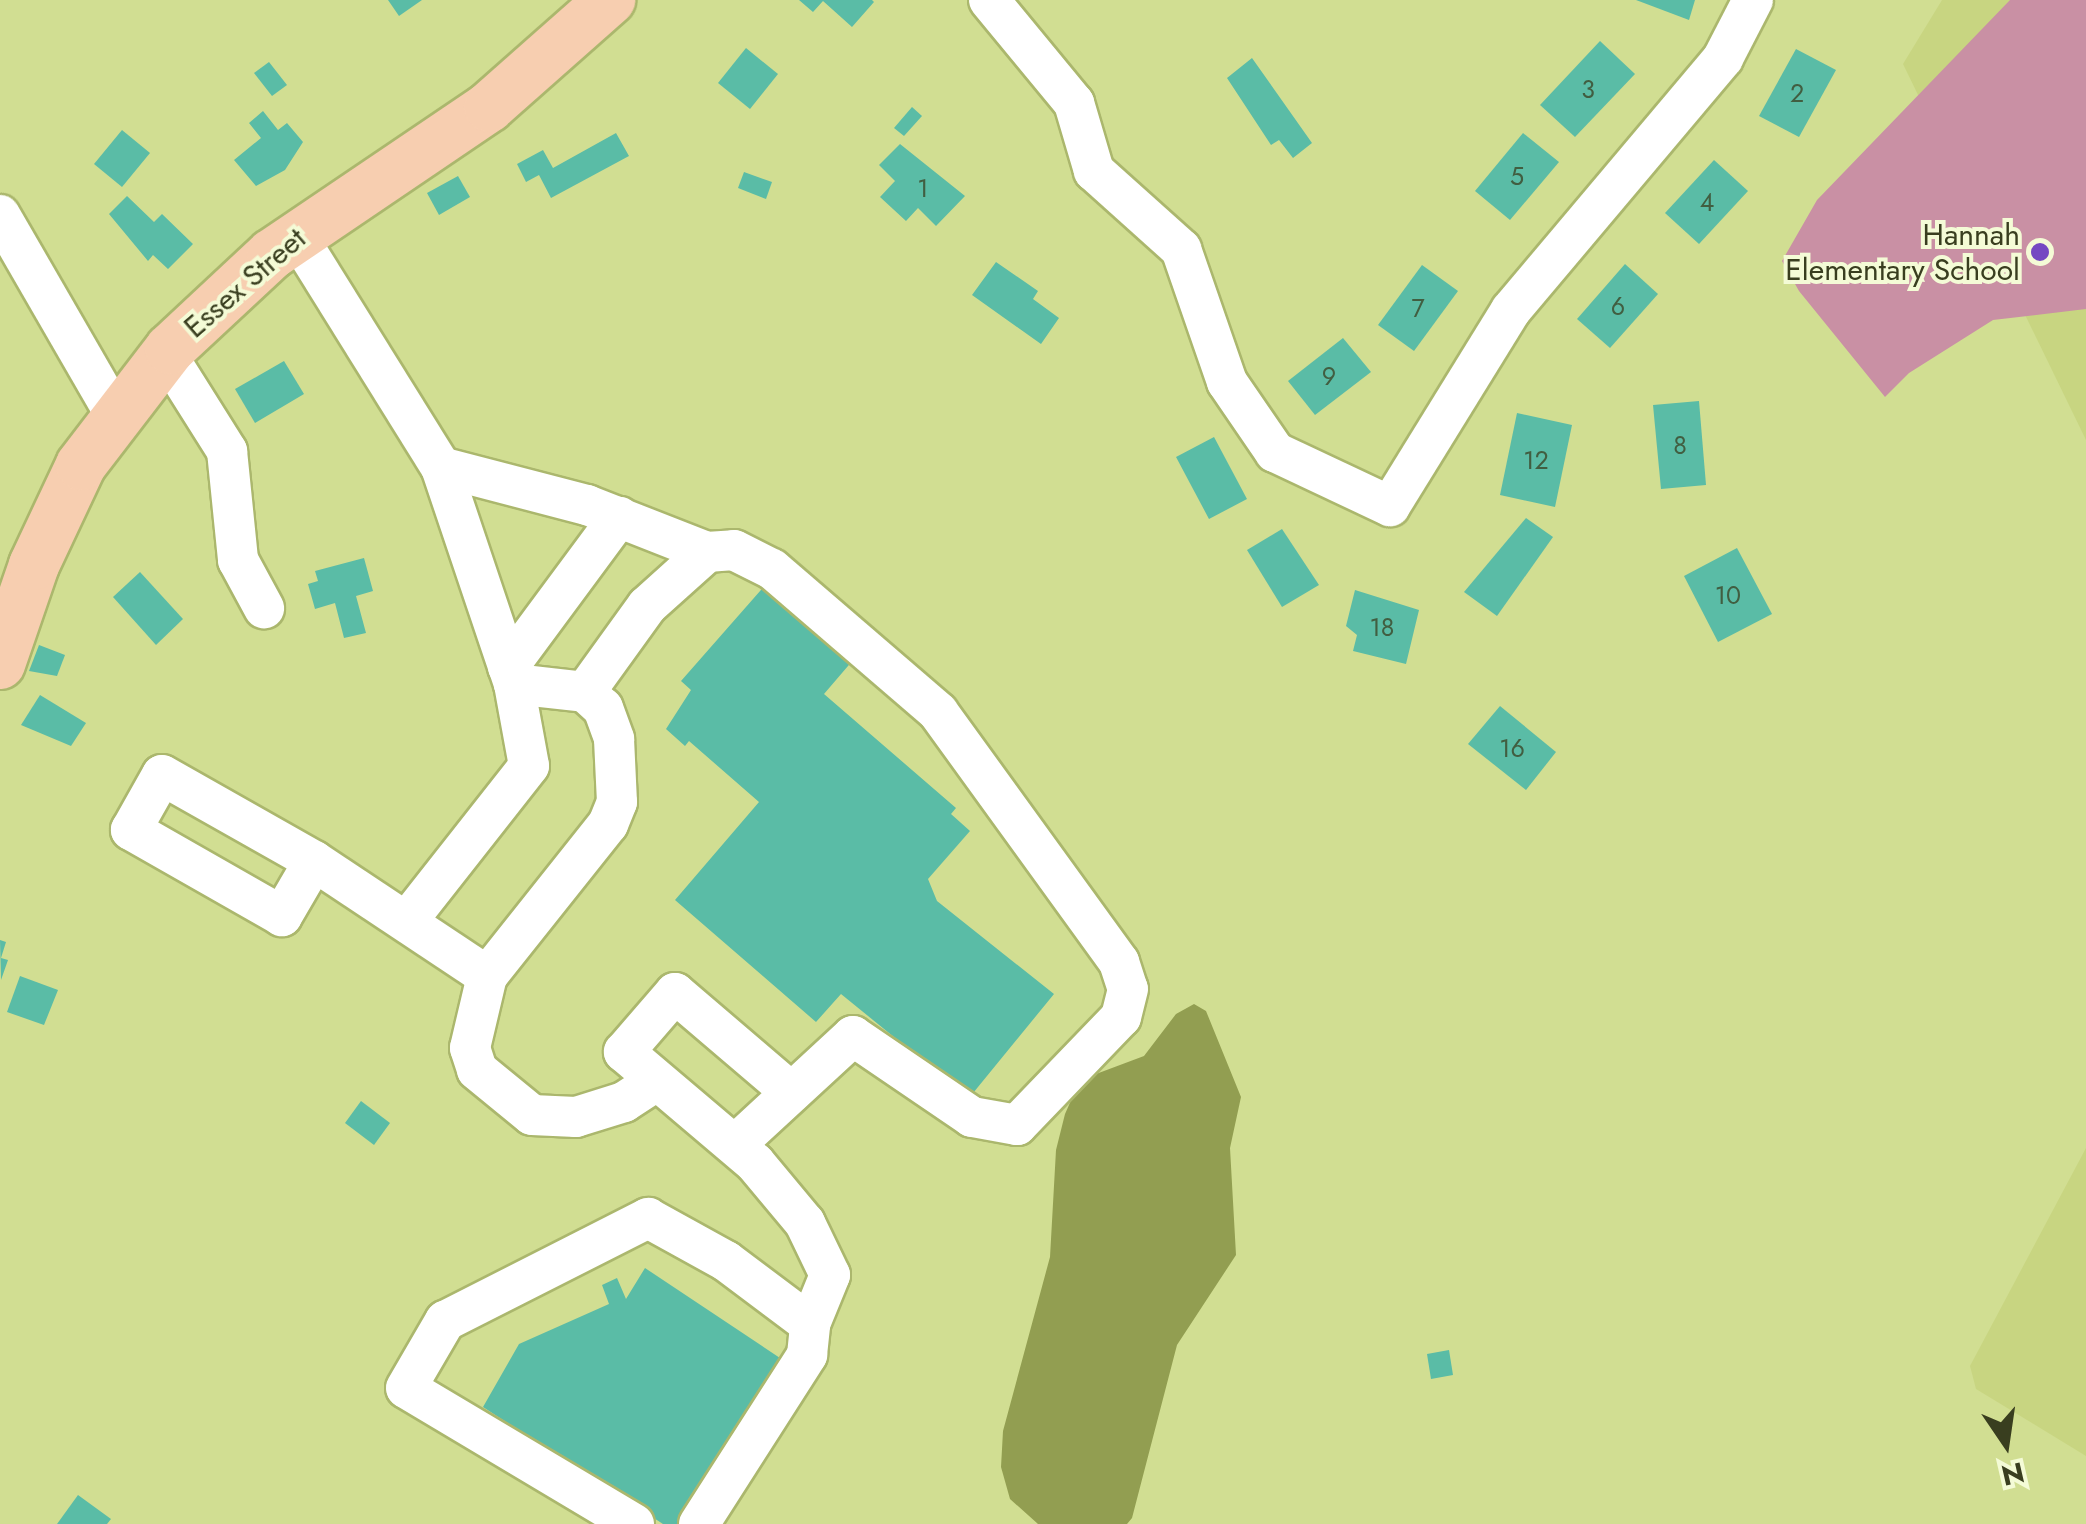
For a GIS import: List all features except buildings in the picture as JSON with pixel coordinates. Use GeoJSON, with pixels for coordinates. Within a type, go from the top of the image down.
{"type":"FeatureCollection","features":[{"type":"Feature","properties":{"kind":"main road","name":"Essex Street"},"geometry":{"type":"LineString","coordinates":[[0,664],[57,513],[116,416],[166,354],[297,236],[489,106],[610,0]]}},
{"type":"Feature","properties":{"kind":"street"},"geometry":{"type":"LineString","coordinates":[[990,0],[1074,103],[1094,171],[1181,249],[1226,382],[1275,452],[1390,506],[1511,310],[1723,58],[1753,0]]}},
{"type":"Feature","properties":{"kind":"street"},"geometry":{"type":"LineString","coordinates":[[0,216],[116,416]]}},
{"type":"Feature","properties":{"kind":"street"},"geometry":{"type":"LineString","coordinates":[[297,236],[441,467],[511,676],[529,766],[408,920]]}},
{"type":"Feature","properties":{"kind":"street"},"geometry":{"type":"LineString","coordinates":[[166,354],[228,451],[238,560],[264,608]]}},
{"type":"Feature","properties":{"kind":"street"},"geometry":{"type":"LineString","coordinates":[[441,467],[619,517],[707,552],[734,550],[772,569],[938,712],[1085,908],[1128,988],[1121,1017],[1016,1126],[972,1117],[852,1036],[736,1144]]}},
{"type":"Feature","properties":{"kind":"street"},"geometry":{"type":"LineString","coordinates":[[511,676],[619,517]]}},
{"type":"Feature","properties":{"kind":"street"},"geometry":{"type":"LineString","coordinates":[[584,692],[647,606],[707,552]]}},
{"type":"Feature","properties":{"kind":"street"},"geometry":{"type":"LineString","coordinates":[[511,676],[584,692],[603,708],[614,740],[616,802],[608,824],[487,976],[470,1048],[494,1089],[532,1115],[576,1116],[624,1102],[656,1080]]}},
{"type":"Feature","properties":{"kind":"street"},"geometry":{"type":"LineString","coordinates":[[314,861],[487,976]]}},
{"type":"Feature","properties":{"kind":"street"},"geometry":{"type":"LineString","coordinates":[[699,1524],[808,1355],[810,1324],[826,1295],[825,1258],[805,1223],[736,1144],[624,1052],[675,993],[790,1092]]}},
{"type":"Feature","properties":{"kind":"street"},"geometry":{"type":"LineString","coordinates":[[634,1524],[406,1388],[445,1321],[648,1218],[726,1261],[810,1324]]}},
{"type":"Feature","properties":{"kind":"shaded area","name":"Hannah Elementary School"},"geometry":{"type":"Polygon","coordinates":[[[1942,0],[2086,0],[2086,440],[1903,64],[1942,0]]]}},
{"type":"Feature","properties":{"kind":"shaded area"},"geometry":{"type":"Polygon","coordinates":[[[2010,0],[2086,0],[2086,309],[1993,320],[1909,373],[1885,397],[1799,291],[1782,261],[1817,200],[2010,0]]]}},
{"type":"Feature","properties":{"kind":"shaded area"},"geometry":{"type":"Polygon","coordinates":[[[1194,1004],[1206,1011],[1241,1097],[1230,1148],[1236,1255],[1177,1345],[1132,1518],[1127,1524],[1038,1524],[1010,1499],[1001,1467],[1003,1431],[1050,1257],[1056,1150],[1065,1114],[1080,1080],[1144,1056],[1176,1014],[1194,1004]]]}},
{"type":"Feature","properties":{"kind":"shaded area"},"geometry":{"type":"Polygon","coordinates":[[[2086,1148],[2086,1456],[1976,1389],[1970,1366],[2086,1148]]]}},
{"type":"Feature","properties":{"kind":"place","name":"Hannah Elementary School"},"geometry":{"type":"Point","coordinates":[2040,252]}}]}
